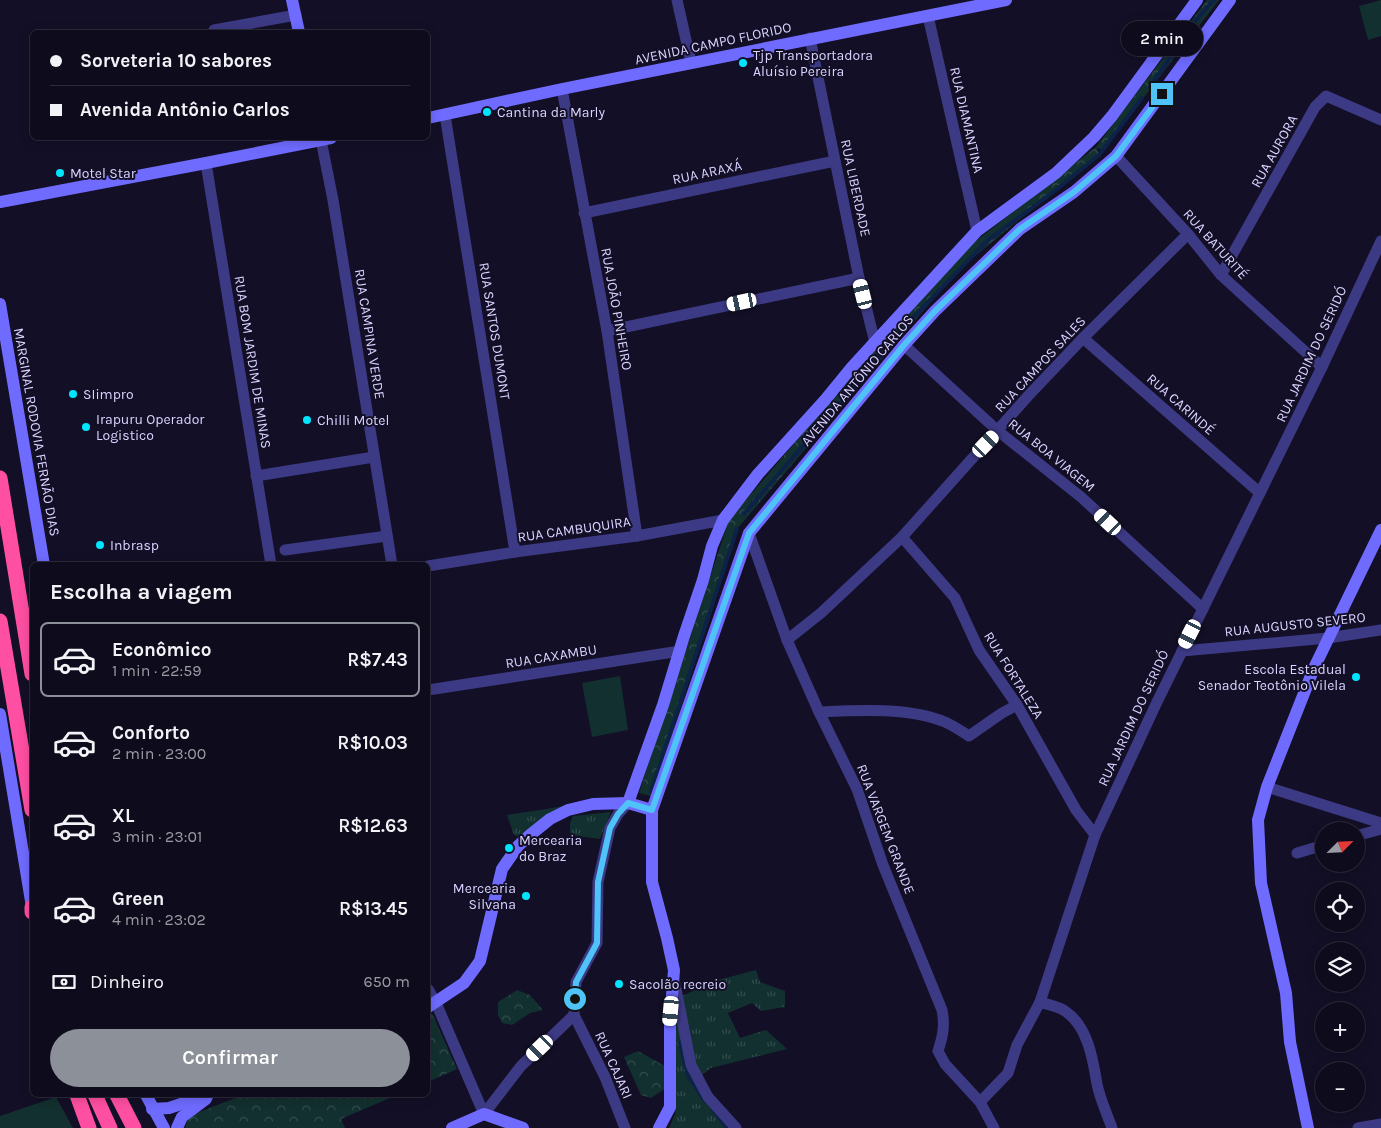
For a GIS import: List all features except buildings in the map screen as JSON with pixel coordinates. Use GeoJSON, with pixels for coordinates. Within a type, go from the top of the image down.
{"type":"FeatureCollection","features":[{"type":"Feature","properties":{"kind":"highway"},"geometry":{"type":"LineString","coordinates":[[0,478],[30,662]]}},
{"type":"Feature","properties":{"kind":"highway"},"geometry":{"type":"LineString","coordinates":[[0,621],[30,798]]}},
{"type":"Feature","properties":{"kind":"highway"},"geometry":{"type":"LineString","coordinates":[[78,1097],[89,1128]]}},
{"type":"Feature","properties":{"kind":"highway"},"geometry":{"type":"LineString","coordinates":[[96,1097],[110,1128]]}},
{"type":"Feature","properties":{"kind":"highway"},"geometry":{"type":"LineString","coordinates":[[118,1097],[134,1128]]}},
{"type":"Feature","properties":{"kind":"street"},"geometry":{"type":"LineString","coordinates":[[292,0],[299,30]]}},
{"type":"Feature","properties":{"kind":"street"},"geometry":{"type":"LineString","coordinates":[[677,0],[690,62]]}},
{"type":"Feature","properties":{"kind":"street","name":"AVENIDA CAMPO FLORIDO"},"geometry":{"type":"LineString","coordinates":[[430,118],[690,62],[1006,0]]}},
{"type":"Feature","properties":{"kind":"street","name":"AVENIDA ANTÔNIO CARLOS"},"geometry":{"type":"LineString","coordinates":[[628,803],[663,705],[712,546],[723,520],[758,474],[852,367],[977,231],[1056,173],[1094,137],[1112,116],[1196,0]]}},
{"type":"Feature","properties":{"kind":"street","name":"AVENIDA ANTÔNIO CARLOS"},"geometry":{"type":"LineString","coordinates":[[659,1128],[670,1107],[670,1021],[674,970],[652,882],[652,810],[749,533],[904,345],[935,311],[1020,229],[1074,192],[1116,156],[1230,0]]}},
{"type":"Feature","properties":{"kind":"street"},"geometry":{"type":"LineString","coordinates":[[214,30],[296,15]]}},
{"type":"Feature","properties":{"kind":"street","name":"RUA DIAMANTINA"},"geometry":{"type":"LineString","coordinates":[[928,16],[977,231]]}},
{"type":"Feature","properties":{"kind":"street","name":"RUA LIBERDADE"},"geometry":{"type":"LineString","coordinates":[[810,38],[859,278],[875,343]]}},
{"type":"Feature","properties":{"kind":"street","name":"RUA JOÃO PINHEIRO"},"geometry":{"type":"LineString","coordinates":[[562,89],[606,331],[638,536]]}},
{"type":"Feature","properties":{"kind":"street","name":"RUA AURORA"},"geometry":{"type":"LineString","coordinates":[[1221,275],[1315,107],[1326,96],[1381,120]]}},
{"type":"Feature","properties":{"kind":"street","name":"RUA SANTOS DUMONT"},"geometry":{"type":"LineString","coordinates":[[445,115],[516,552]]}},
{"type":"Feature","properties":{"kind":"street"},"geometry":{"type":"LineString","coordinates":[[0,202],[206,163],[315,140]]}},
{"type":"Feature","properties":{"kind":"street","name":"RUA CAMPINA VERDE"},"geometry":{"type":"LineString","coordinates":[[324,140],[391,562]]}},
{"type":"Feature","properties":{"kind":"street","name":"RUA BATURITÉ"},"geometry":{"type":"LineString","coordinates":[[1116,156],[1188,234],[1221,275],[1322,367]]}},
{"type":"Feature","properties":{"kind":"street","name":"RUA ARAXÁ"},"geometry":{"type":"LineString","coordinates":[[584,212],[835,161]]}},
{"type":"Feature","properties":{"kind":"street","name":"RUA BOM JARDIM DE MINAS"},"geometry":{"type":"LineString","coordinates":[[206,163],[270,562]]}},
{"type":"Feature","properties":{"kind":"street","name":"RUA CAMPOS SALES"},"geometry":{"type":"LineString","coordinates":[[787,640],[822,613],[902,537],[1028,396],[1083,338],[1188,234]]}},
{"type":"Feature","properties":{"kind":"street","name":"RUA JARDIM DO SERIDÓ"},"geometry":{"type":"LineString","coordinates":[[980,1102],[1008,1073],[1017,1045],[1040,1002],[1095,834],[1182,651],[1322,367],[1381,241]]}},
{"type":"Feature","properties":{"kind":"street"},"geometry":{"type":"LineString","coordinates":[[606,331],[859,278]]}},
{"type":"Feature","properties":{"kind":"street","name":"MARGINAL RODOVIA FERNÃO DIAS"},"geometry":{"type":"LineString","coordinates":[[0,304],[43,562]]}},
{"type":"Feature","properties":{"kind":"street","name":"RUA CARINDÉ"},"geometry":{"type":"LineString","coordinates":[[1083,338],[1260,493]]}},
{"type":"Feature","properties":{"kind":"street","name":"RUA BOA VIAGEM"},"geometry":{"type":"LineString","coordinates":[[904,345],[998,431],[1081,497],[1203,609]]}},
{"type":"Feature","properties":{"kind":"street"},"geometry":{"type":"LineString","coordinates":[[256,476],[374,457]]}},
{"type":"Feature","properties":{"kind":"street","name":"RUA CAMBUQUIRA"},"geometry":{"type":"LineString","coordinates":[[430,566],[638,536],[723,520]]}},
{"type":"Feature","properties":{"kind":"street"},"geometry":{"type":"LineString","coordinates":[[1308,1128],[1290,1042],[1286,993],[1261,883],[1258,820],[1268,786],[1314,668],[1381,530]]}},
{"type":"Feature","properties":{"kind":"street","name":"RUA VARGEM GRANDE"},"geometry":{"type":"LineString","coordinates":[[749,533],[787,640],[819,712],[857,789],[883,865],[942,1010],[944,1022],[943,1035],[938,1050],[945,1064],[980,1102],[994,1128]]}},
{"type":"Feature","properties":{"kind":"street"},"geometry":{"type":"LineString","coordinates":[[285,550],[387,536]]}},
{"type":"Feature","properties":{"kind":"street","name":"RUA FORTALEZA"},"geometry":{"type":"LineString","coordinates":[[902,537],[955,598],[979,650],[1017,705],[1076,810],[1095,834]]}},
{"type":"Feature","properties":{"kind":"street","name":"RUA AUGUSTO SEVERO"},"geometry":{"type":"LineString","coordinates":[[1182,651],[1328,638],[1381,630]]}},
{"type":"Feature","properties":{"kind":"street","name":"RUA CAXAMBU"},"geometry":{"type":"LineString","coordinates":[[430,690],[680,651]]}},
{"type":"Feature","properties":{"kind":"street"},"geometry":{"type":"LineString","coordinates":[[819,712],[856,710],[904,712],[945,722],[969,736],[1017,705]]}},
{"type":"Feature","properties":{"kind":"street"},"geometry":{"type":"LineString","coordinates":[[0,714],[30,897]]}},
{"type":"Feature","properties":{"kind":"street"},"geometry":{"type":"LineString","coordinates":[[1268,786],[1381,823]]}},
{"type":"Feature","properties":{"kind":"street"},"geometry":{"type":"LineString","coordinates":[[452,1128],[484,1114],[521,1066],[574,1015],[576,982],[597,943],[598,882],[610,828],[618,814],[628,803]]}},
{"type":"Feature","properties":{"kind":"street"},"geometry":{"type":"LineString","coordinates":[[522,1128],[484,1114],[432,1005],[464,983],[480,962],[502,869],[518,846],[550,819],[568,810],[593,804],[628,803],[652,810]]}},
{"type":"Feature","properties":{"kind":"street"},"geometry":{"type":"LineString","coordinates":[[1365,833],[1381,829]]}},
{"type":"Feature","properties":{"kind":"street"},"geometry":{"type":"LineString","coordinates":[[1297,853],[1315,848]]}},
{"type":"Feature","properties":{"kind":"street"},"geometry":{"type":"LineString","coordinates":[[674,981],[691,1065],[708,1097],[736,1128]]}},
{"type":"Feature","properties":{"kind":"street"},"geometry":{"type":"LineString","coordinates":[[1040,1002],[1066,1011],[1084,1033],[1098,1086],[1112,1128]]}},
{"type":"Feature","properties":{"kind":"street","name":"RUA CAJARI"},"geometry":{"type":"LineString","coordinates":[[574,1015],[605,1077],[624,1128]]}},
{"type":"Feature","properties":{"kind":"street"},"geometry":{"type":"LineString","coordinates":[[147,1097],[164,1128]]}},
{"type":"Feature","properties":{"kind":"street"},"geometry":{"type":"LineString","coordinates":[[152,1109],[169,1108],[204,1097]]}},
{"type":"Feature","properties":{"kind":"street"},"geometry":{"type":"LineString","coordinates":[[176,1128],[182,1117],[207,1097]]}},
{"type":"Feature","properties":{"kind":"street"},"geometry":{"type":"LineString","coordinates":[[1358,1128],[1381,1124]]}},
{"type":"Feature","properties":{"kind":"green space"},"geometry":{"type":"Polygon","coordinates":[[[1207,0],[1219,0],[1103,150],[1097,148],[1099,155],[959,269],[737,529],[651,796],[639,793],[729,520],[949,262],[1096,147],[1207,0]]]}},
{"type":"Feature","properties":{"kind":"green space"},"geometry":{"type":"Polygon","coordinates":[[[1381,0],[1381,36],[1368,40],[1359,6],[1381,0]]]}},
{"type":"Feature","properties":{"kind":"green space"},"geometry":{"type":"Polygon","coordinates":[[[620,676],[628,730],[592,737],[582,683],[620,676]]]}},
{"type":"Feature","properties":{"kind":"green space"},"geometry":{"type":"Polygon","coordinates":[[[584,802],[522,837],[514,835],[507,815],[547,809],[584,802]]]}},
{"type":"Feature","properties":{"kind":"green space"},"geometry":{"type":"Polygon","coordinates":[[[611,812],[600,839],[570,835],[570,823],[573,816],[611,812]]]}},
{"type":"Feature","properties":{"kind":"green space"},"geometry":{"type":"Polygon","coordinates":[[[756,970],[760,982],[785,991],[785,1007],[761,1011],[752,1003],[728,1013],[740,1038],[766,1030],[787,1049],[711,1068],[698,1078],[737,1128],[669,1128],[675,1114],[673,1000],[718,980],[756,970]]]}},
{"type":"Feature","properties":{"kind":"green space"},"geometry":{"type":"Polygon","coordinates":[[[517,990],[530,995],[543,1010],[530,1013],[512,1025],[502,1023],[498,1015],[498,1002],[517,990]]]}},
{"type":"Feature","properties":{"kind":"green space"},"geometry":{"type":"Polygon","coordinates":[[[432,1013],[457,1069],[430,1081],[430,1014],[432,1013]]]}},
{"type":"Feature","properties":{"kind":"green space"},"geometry":{"type":"Polygon","coordinates":[[[638,1051],[665,1066],[669,1086],[651,1098],[641,1095],[624,1057],[638,1051]]]}},
{"type":"Feature","properties":{"kind":"green space"},"geometry":{"type":"Polygon","coordinates":[[[56,1097],[73,1128],[0,1128],[0,1116],[56,1097]]]}},
{"type":"Feature","properties":{"kind":"green space"},"geometry":{"type":"Polygon","coordinates":[[[238,1097],[392,1097],[341,1119],[345,1128],[185,1128],[189,1116],[238,1097]]]}},
{"type":"Feature","properties":{"kind":"waterway"},"geometry":{"type":"LineString","coordinates":[[1150,87],[1196,20],[1214,0]]}},
{"type":"Feature","properties":{"kind":"waterway"},"geometry":{"type":"LineString","coordinates":[[907,324],[988,240],[1051,194],[1099,155],[1142,98]]}},
{"type":"Feature","properties":{"kind":"waterway"},"geometry":{"type":"LineString","coordinates":[[744,514],[899,335]]}},
{"type":"Feature","properties":{"kind":"waterway"},"geometry":{"type":"LineString","coordinates":[[651,792],[737,529]]}},
{"type":"Feature","properties":{"kind":"waterway"},"geometry":{"type":"LineString","coordinates":[[680,1043],[688,1076],[705,1101]]}},
{"type":"Feature","properties":{"kind":"waterway"},"geometry":{"type":"LineString","coordinates":[[713,1110],[727,1128]]}},
{"type":"Feature","properties":{"kind":"place","name":"Tjp Transportadora Aluísio Pereira"},"geometry":{"type":"Point","coordinates":[743,63]}},
{"type":"Feature","properties":{"kind":"place","name":"Cantina da Marly"},"geometry":{"type":"Point","coordinates":[487,112]}},
{"type":"Feature","properties":{"kind":"place","name":"Motel Star"},"geometry":{"type":"Point","coordinates":[60,173]}},
{"type":"Feature","properties":{"kind":"place","name":"SIimpro"},"geometry":{"type":"Point","coordinates":[73,394]}},
{"type":"Feature","properties":{"kind":"place","name":"Chilli Motel"},"geometry":{"type":"Point","coordinates":[307,420]}},
{"type":"Feature","properties":{"kind":"place","name":"Irapuru Operador Logistico"},"geometry":{"type":"Point","coordinates":[86,427]}},
{"type":"Feature","properties":{"kind":"place","name":"Inbrasp"},"geometry":{"type":"Point","coordinates":[100,545]}},
{"type":"Feature","properties":{"kind":"place","name":"Escola Estadual Senador Teotônio Vilela"},"geometry":{"type":"Point","coordinates":[1356,677]}},
{"type":"Feature","properties":{"kind":"place","name":"Mercearia do Braz"},"geometry":{"type":"Point","coordinates":[509,848]}},
{"type":"Feature","properties":{"kind":"place","name":"Mercearia Silvana"},"geometry":{"type":"Point","coordinates":[526,896]}},
{"type":"Feature","properties":{"kind":"place","name":"Sacolão recreio"},"geometry":{"type":"Point","coordinates":[619,984]}},
{"type":"Feature","properties":{"kind":"route"},"geometry":{"type":"LineString","coordinates":[[575,999],[576,982],[597,943],[598,882],[610,828],[618,814],[628,803],[652,810],[749,533],[904,345],[935,311],[1020,229],[1074,192],[1116,156],[1162,94]]}}]}
